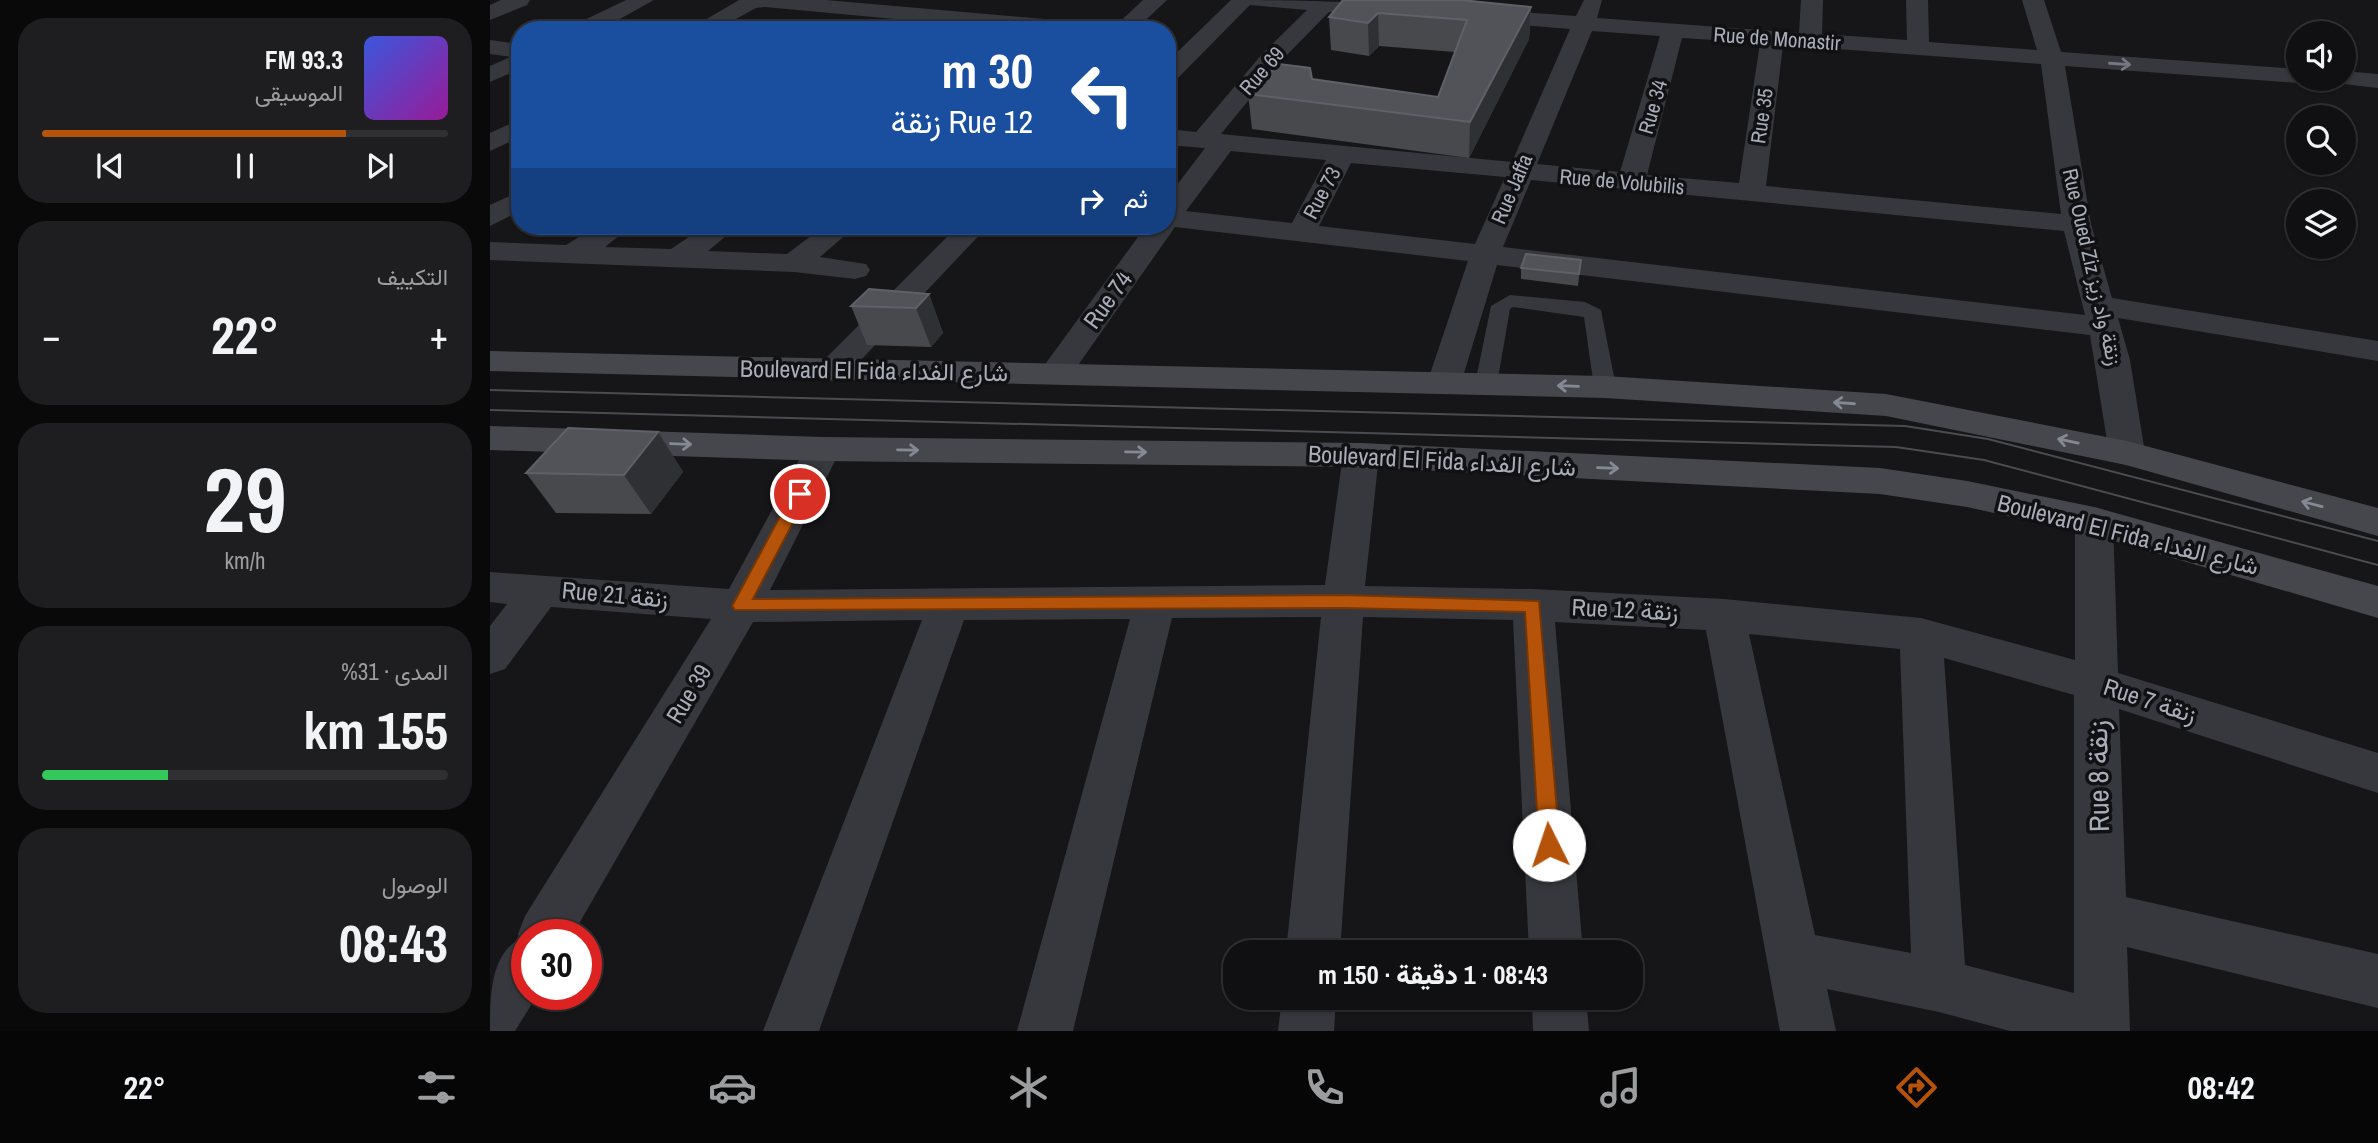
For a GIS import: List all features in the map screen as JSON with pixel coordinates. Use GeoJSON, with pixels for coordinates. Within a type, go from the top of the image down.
{"type":"FeatureCollection","features":[{"type":"Feature","properties":{"kind":"main road","name":"Boulevard El Fida شارع الفداء"},"geometry":{"type":"LineString","coordinates":[[490,361],[1605,387],[1886,405],[2127,453],[2378,522]]}},
{"type":"Feature","properties":{"kind":"main road","name":"Boulevard El Fida شارع الفداء"},"geometry":{"type":"LineString","coordinates":[[490,438],[823,449],[1361,455],[1880,481],[1967,494],[2094,521],[2378,602]]}},
{"type":"Feature","properties":{"kind":"street"},"geometry":{"type":"LineString","coordinates":[[490,13],[519,0]]}},
{"type":"Feature","properties":{"kind":"street"},"geometry":{"type":"LineString","coordinates":[[600,21],[643,0]]}},
{"type":"Feature","properties":{"kind":"street"},"geometry":{"type":"LineString","coordinates":[[1132,21],[1156,0]]}},
{"type":"Feature","properties":{"kind":"street"},"geometry":{"type":"LineString","coordinates":[[1176,67],[1243,0]]}},
{"type":"Feature","properties":{"kind":"street"},"geometry":{"type":"LineString","coordinates":[[1257,0],[1324,5],[1382,4],[1420,12]]}},
{"type":"Feature","properties":{"kind":"street","name":"Rue Jaffa"},"geometry":{"type":"LineString","coordinates":[[1444,383],[1486,253],[1593,0]]}},
{"type":"Feature","properties":{"kind":"street"},"geometry":{"type":"LineString","coordinates":[[1810,42],[1812,0]]}},
{"type":"Feature","properties":{"kind":"street"},"geometry":{"type":"LineString","coordinates":[[1917,0],[1918,49]]}},
{"type":"Feature","properties":{"kind":"street","name":"Rue Oued Ziz زنقة واد زيز"},"geometry":{"type":"LineString","coordinates":[[2033,0],[2052,60],[2077,224],[2101,316],[2127,453]]}},
{"type":"Feature","properties":{"kind":"street"},"geometry":{"type":"LineString","coordinates":[[716,21],[751,2],[843,7],[990,21]]}},
{"type":"Feature","properties":{"kind":"street","name":"Rue 69"},"geometry":{"type":"LineString","coordinates":[[1214,141],[1271,58],[1324,5]]}},
{"type":"Feature","properties":{"kind":"street"},"geometry":{"type":"LineString","coordinates":[[820,21],[843,7]]}},
{"type":"Feature","properties":{"kind":"street","name":"Rue de Monastir"},"geometry":{"type":"LineString","coordinates":[[1461,15],[1673,31],[1704,22],[1772,39],[2286,75]]}},
{"type":"Feature","properties":{"kind":"street"},"geometry":{"type":"LineString","coordinates":[[927,21],[934,16]]}},
{"type":"Feature","properties":{"kind":"street","name":"Rue 34"},"geometry":{"type":"LineString","coordinates":[[1631,183],[1673,31]]}},
{"type":"Feature","properties":{"kind":"street","name":"Rue 35"},"geometry":{"type":"LineString","coordinates":[[1751,193],[1772,39]]}},
{"type":"Feature","properties":{"kind":"street"},"geometry":{"type":"LineString","coordinates":[[490,47],[511,50]]}},
{"type":"Feature","properties":{"kind":"street"},"geometry":{"type":"LineString","coordinates":[[490,75],[511,64]]}},
{"type":"Feature","properties":{"kind":"street"},"geometry":{"type":"LineString","coordinates":[[2356,80],[2378,81]]}},
{"type":"Feature","properties":{"kind":"street"},"geometry":{"type":"LineString","coordinates":[[490,143],[511,132]]}},
{"type":"Feature","properties":{"kind":"street","name":"Rue de Volubilis"},"geometry":{"type":"LineString","coordinates":[[1176,138],[2077,224]]}},
{"type":"Feature","properties":{"kind":"street"},"geometry":{"type":"LineString","coordinates":[[1176,202],[1214,141]]}},
{"type":"Feature","properties":{"kind":"street","name":"Rue 73"},"geometry":{"type":"LineString","coordinates":[[1301,233],[1343,153]]}},
{"type":"Feature","properties":{"kind":"street"},"geometry":{"type":"LineString","coordinates":[[490,217],[511,204]]}},
{"type":"Feature","properties":{"kind":"street"},"geometry":{"type":"LineString","coordinates":[[1176,218],[2101,316],[2378,351]]}},
{"type":"Feature","properties":{"kind":"street"},"geometry":{"type":"LineString","coordinates":[[571,255],[603,235]]}},
{"type":"Feature","properties":{"kind":"street"},"geometry":{"type":"LineString","coordinates":[[678,258],[711,235]]}},
{"type":"Feature","properties":{"kind":"street"},"geometry":{"type":"LineString","coordinates":[[794,263],[830,235]]}},
{"type":"Feature","properties":{"kind":"street"},"geometry":{"type":"LineString","coordinates":[[832,371],[965,235]]}},
{"type":"Feature","properties":{"kind":"street","name":"Rue 74"},"geometry":{"type":"LineString","coordinates":[[1055,374],[1155,235]]}},
{"type":"Feature","properties":{"kind":"street"},"geometry":{"type":"LineString","coordinates":[[490,251],[794,263],[855,270]]}},
{"type":"Feature","properties":{"kind":"street","name":"Rue 39"},"geometry":{"type":"LineString","coordinates":[[553,919],[741,606],[823,449]]}},
{"type":"Feature","properties":{"kind":"street"},"geometry":{"type":"LineString","coordinates":[[1314,940],[1343,601],[1361,455]]}},
{"type":"Feature","properties":{"kind":"street","name":"Rue 8 زنقة"},"geometry":{"type":"LineString","coordinates":[[2094,521],[2102,1029]]}},
{"type":"Feature","properties":{"kind":"street","name":"Rue 21 زنقة"},"geometry":{"type":"LineString","coordinates":[[490,587],[741,606]]}},
{"type":"Feature","properties":{"kind":"street"},"geometry":{"type":"LineString","coordinates":[[490,657],[542,589]]}},
{"type":"Feature","properties":{"kind":"street","name":"Rue 12 زنقة"},"geometry":{"type":"LineString","coordinates":[[741,606],[950,602],[1343,601],[1533,605],[1724,615],[1921,635]]}},
{"type":"Feature","properties":{"kind":"street"},"geometry":{"type":"LineString","coordinates":[[790,1031],[950,602]]}},
{"type":"Feature","properties":{"kind":"street"},"geometry":{"type":"LineString","coordinates":[[1045,1031],[1155,603]]}},
{"type":"Feature","properties":{"kind":"street"},"geometry":{"type":"LineString","coordinates":[[1533,605],[1555,940]]}},
{"type":"Feature","properties":{"kind":"street"},"geometry":{"type":"LineString","coordinates":[[1724,615],[1808,1031]]}},
{"type":"Feature","properties":{"kind":"street"},"geometry":{"type":"LineString","coordinates":[[1921,635],[1939,985]]}},
{"type":"Feature","properties":{"kind":"street","name":"Rue 7 زنقة"},"geometry":{"type":"LineString","coordinates":[[1921,635],[2097,684],[2375,779]]}},
{"type":"Feature","properties":{"kind":"street"},"geometry":{"type":"LineString","coordinates":[[2100,916],[2378,981]]}},
{"type":"Feature","properties":{"kind":"street"},"geometry":{"type":"LineString","coordinates":[[1795,957],[1939,985],[2102,1029]]}},
{"type":"Feature","properties":{"kind":"street"},"geometry":{"type":"LineString","coordinates":[[490,1021],[511,988]]}},
{"type":"Feature","properties":{"kind":"street"},"geometry":{"type":"LineString","coordinates":[[1306,1031],[1308,1010]]}},
{"type":"Feature","properties":{"kind":"street"},"geometry":{"type":"LineString","coordinates":[[1560,1010],[1562,1031]]}},
{"type":"Feature","properties":{"kind":"lane"},"geometry":{"type":"LineString","coordinates":[[1486,384],[1501,306],[1510,301],[1585,307],[1594,313],[1605,387]]}},
{"type":"Feature","properties":{"kind":"building"},"geometry":{"type":"Polygon","coordinates":[[[1343,0],[1460,0],[1531,7],[1470,122],[1248,94],[1279,64],[1310,68],[1312,79],[1438,97],[1467,20],[1378,13],[1368,23],[1329,17],[1343,0]]]}},
{"type":"Feature","properties":{"kind":"building"},"geometry":{"type":"Polygon","coordinates":[[[1526,254],[1581,260],[1579,274],[1521,268],[1526,254]]]}},
{"type":"Feature","properties":{"kind":"building"},"geometry":{"type":"Polygon","coordinates":[[[869,289],[929,294],[916,308],[851,306],[869,289]]]}},
{"type":"Feature","properties":{"kind":"building"},"geometry":{"type":"Polygon","coordinates":[[[568,428],[658,432],[624,475],[526,473],[568,428]]]}},
{"type":"Feature","properties":{"kind":"tram line"},"geometry":{"type":"LineString","coordinates":[[490,390],[1905,426],[1988,439],[2378,541]]}},
{"type":"Feature","properties":{"kind":"tram line"},"geometry":{"type":"LineString","coordinates":[[490,410],[1896,447],[1984,460],[2378,565]]}},
{"type":"Feature","properties":{"kind":"route"},"geometry":{"type":"LineString","coordinates":[[800,494],[741,606],[950,602],[1343,601],[1533,605],[1549,845]]}}]}
